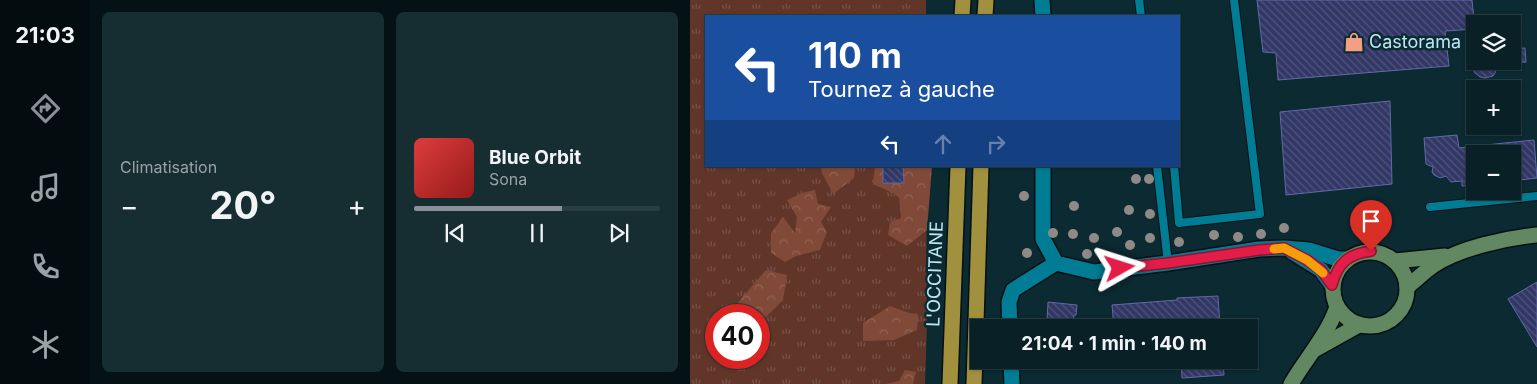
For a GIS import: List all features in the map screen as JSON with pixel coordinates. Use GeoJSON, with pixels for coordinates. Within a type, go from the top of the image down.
{"type":"FeatureCollection","features":[{"type":"Feature","properties":{"kind":"highway"},"geometry":{"type":"LineString","coordinates":[[962,15],[963,0]]}},
{"type":"Feature","properties":{"kind":"highway"},"geometry":{"type":"LineString","coordinates":[[986,0],[986,15]]}},
{"type":"Feature","properties":{"kind":"highway","name":"L'OCCITANE"},"geometry":{"type":"LineString","coordinates":[[950,384],[958,167]]}},
{"type":"Feature","properties":{"kind":"highway"},"geometry":{"type":"LineString","coordinates":[[974,384],[981,167]]}},
{"type":"Feature","properties":{"kind":"main road"},"geometry":{"type":"LineString","coordinates":[[1395,261],[1451,255],[1484,245],[1537,235]]}},
{"type":"Feature","properties":{"kind":"main road"},"geometry":{"type":"LineString","coordinates":[[1371,251],[1384,254],[1395,261],[1406,277],[1407,287],[1406,299],[1401,309],[1393,318],[1382,324],[1371,326],[1359,325],[1342,315],[1333,296],[1332,285],[1340,266],[1347,258],[1371,251]]}},
{"type":"Feature","properties":{"kind":"main road"},"geometry":{"type":"LineString","coordinates":[[1407,287],[1433,265],[1451,255]]}},
{"type":"Feature","properties":{"kind":"main road"},"geometry":{"type":"LineString","coordinates":[[1291,384],[1332,320],[1337,307]]}},
{"type":"Feature","properties":{"kind":"main road"},"geometry":{"type":"LineString","coordinates":[[1314,350],[1359,325]]}},
{"type":"Feature","properties":{"kind":"street"},"geometry":{"type":"LineString","coordinates":[[1042,0],[1042,15]]}},
{"type":"Feature","properties":{"kind":"street"},"geometry":{"type":"LineString","coordinates":[[1043,167],[1043,239],[1056,263]]}},
{"type":"Feature","properties":{"kind":"street"},"geometry":{"type":"LineString","coordinates":[[1010,319],[1010,302],[1013,290],[1056,263],[1094,272],[1284,248],[1309,250],[1328,257],[1347,258]]}},
{"type":"Feature","properties":{"kind":"street"},"geometry":{"type":"LineString","coordinates":[[1284,248],[1321,270],[1332,285]]}},
{"type":"Feature","properties":{"kind":"street"},"geometry":{"type":"LineString","coordinates":[[1012,369],[1012,384]]}},
{"type":"Feature","properties":{"kind":"lane"},"geometry":{"type":"LineString","coordinates":[[1139,0],[1141,15]]}},
{"type":"Feature","properties":{"kind":"lane"},"geometry":{"type":"LineString","coordinates":[[1174,167],[1179,223],[1260,214],[1234,0]]}},
{"type":"Feature","properties":{"kind":"lane"},"geometry":{"type":"LineString","coordinates":[[1158,167],[1168,263]]}},
{"type":"Feature","properties":{"kind":"lane"},"geometry":{"type":"LineString","coordinates":[[1430,207],[1537,196]]}},
{"type":"Feature","properties":{"kind":"green space"},"geometry":{"type":"Polygon","coordinates":[[[690,0],[926,0],[926,15],[705,15],[705,167],[926,167],[927,324],[925,384],[690,384],[690,0]]]}},
{"type":"Feature","properties":{"kind":"green space"},"geometry":{"type":"Polygon","coordinates":[[[821,167],[855,167],[854,178],[833,194],[822,173],[821,167]]]}},
{"type":"Feature","properties":{"kind":"green space"},"geometry":{"type":"Polygon","coordinates":[[[875,167],[932,167],[927,230],[907,246],[888,235],[890,222],[901,218],[899,198],[895,194],[873,184],[875,167]]]}},
{"type":"Feature","properties":{"kind":"green space"},"geometry":{"type":"Polygon","coordinates":[[[815,190],[818,204],[831,207],[821,222],[827,232],[820,250],[796,256],[785,262],[771,253],[771,233],[783,217],[795,233],[797,217],[787,200],[802,193],[815,190]]]}},
{"type":"Feature","properties":{"kind":"green space"},"geometry":{"type":"Polygon","coordinates":[[[766,270],[787,275],[783,300],[770,313],[770,304],[737,304],[766,270]]]}},
{"type":"Feature","properties":{"kind":"green space"},"geometry":{"type":"Polygon","coordinates":[[[890,306],[909,313],[918,314],[917,330],[894,340],[863,341],[863,323],[890,306]]]}},
{"type":"Feature","properties":{"kind":"green space"},"geometry":{"type":"Polygon","coordinates":[[[905,370],[916,372],[913,384],[886,384],[899,381],[905,370]]]}},
{"type":"Feature","properties":{"kind":"building","name":"Castorama"},"geometry":{"type":"Polygon","coordinates":[[[1257,0],[1472,0],[1474,15],[1466,15],[1466,30],[1445,31],[1449,66],[1278,80],[1276,53],[1263,52],[1257,0]]]}},
{"type":"Feature","properties":{"kind":"building"},"geometry":{"type":"Polygon","coordinates":[[[1521,48],[1525,48],[1526,62],[1521,62],[1521,48]]]}},
{"type":"Feature","properties":{"kind":"building"},"geometry":{"type":"Polygon","coordinates":[[[1474,70],[1496,70],[1493,76],[1485,78],[1480,77],[1474,70]]]}},
{"type":"Feature","properties":{"kind":"building"},"geometry":{"type":"Polygon","coordinates":[[[1390,101],[1392,184],[1286,195],[1280,112],[1390,101]]]}},
{"type":"Feature","properties":{"kind":"building"},"geometry":{"type":"Polygon","coordinates":[[[1457,135],[1459,148],[1466,147],[1466,186],[1462,186],[1462,181],[1451,182],[1446,176],[1440,178],[1434,175],[1432,172],[1433,167],[1426,164],[1424,138],[1457,135]]]}},
{"type":"Feature","properties":{"kind":"building"},"geometry":{"type":"Polygon","coordinates":[[[1534,140],[1537,178],[1521,180],[1521,145],[1486,145],[1534,140]]]}},
{"type":"Feature","properties":{"kind":"building"},"geometry":{"type":"Polygon","coordinates":[[[883,167],[903,167],[904,183],[883,183],[883,167]]]}},
{"type":"Feature","properties":{"kind":"building"},"geometry":{"type":"Polygon","coordinates":[[[1537,282],[1537,347],[1508,299],[1537,282]]]}},
{"type":"Feature","properties":{"kind":"building"},"geometry":{"type":"Polygon","coordinates":[[[1218,296],[1219,319],[1113,319],[1112,305],[1177,300],[1177,298],[1218,296]]]}},
{"type":"Feature","properties":{"kind":"building"},"geometry":{"type":"Polygon","coordinates":[[[1048,302],[1077,305],[1074,319],[1047,319],[1048,302]]]}},
{"type":"Feature","properties":{"kind":"building"},"geometry":{"type":"Polygon","coordinates":[[[1182,369],[1224,369],[1224,375],[1182,378],[1182,369]]]}},
{"type":"Feature","properties":{"kind":"slow traffic"},"geometry":{"type":"LineString","coordinates":[[1274,249],[1284,248],[1307,260],[1323,273]]}},
{"type":"Feature","properties":{"kind":"place","name":"Castorama"},"geometry":{"type":"Point","coordinates":[1354,42]}},
{"type":"Feature","properties":{"kind":"route"},"geometry":{"type":"LineString","coordinates":[[1120,268],[1284,248],[1321,270],[1332,285],[1335,275],[1347,258],[1371,251]]}}]}
